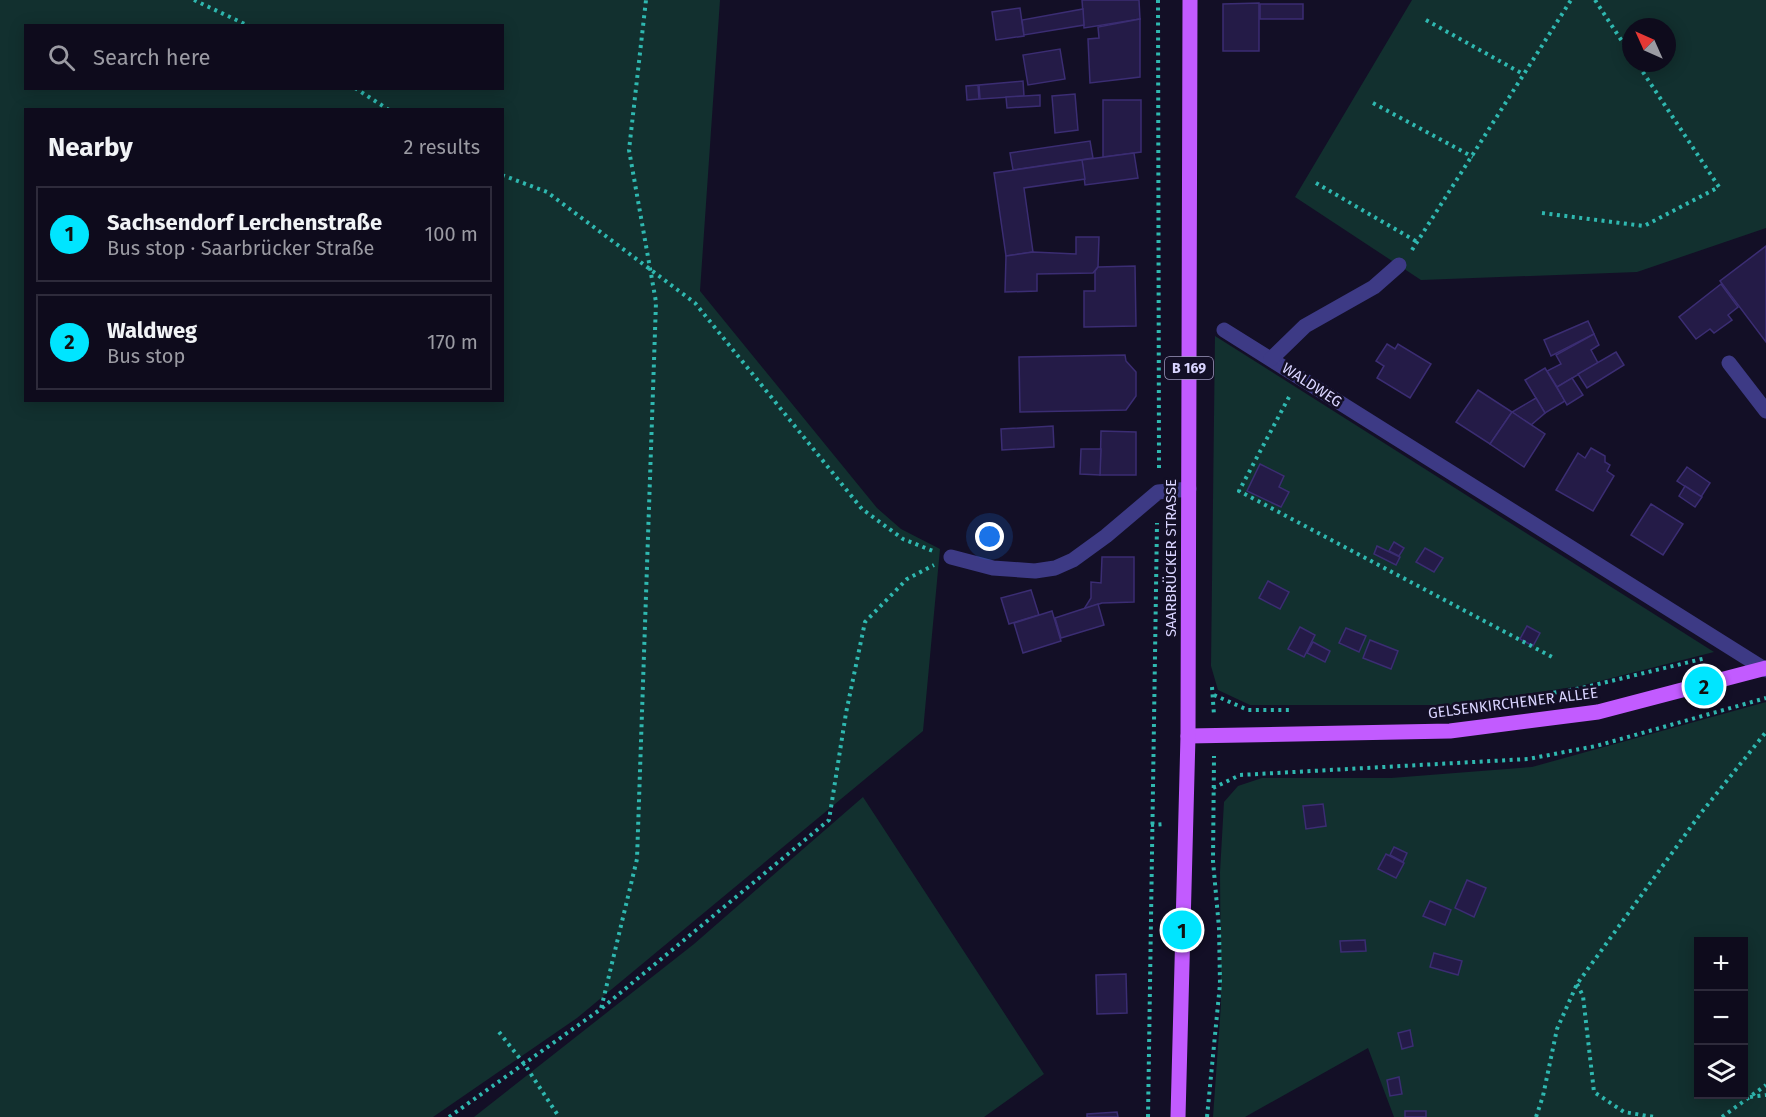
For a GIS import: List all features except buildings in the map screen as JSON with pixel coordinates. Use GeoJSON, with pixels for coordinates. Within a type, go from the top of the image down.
{"type":"FeatureCollection","features":[{"type":"Feature","properties":{"kind":"main road","name":"SAARBRÜCKER STRASSE"},"geometry":{"type":"LineString","coordinates":[[1178,1117],[1188,736],[1190,0]]}},
{"type":"Feature","properties":{"kind":"main road","name":"GELSENKIRCHENER ALLEE"},"geometry":{"type":"LineString","coordinates":[[1188,736],[1450,731],[1598,712],[1765,669]]}},
{"type":"Feature","properties":{"kind":"street"},"geometry":{"type":"LineString","coordinates":[[1271,358],[1305,326],[1374,287],[1399,265]]}},
{"type":"Feature","properties":{"kind":"street","name":"WALDWEG"},"geometry":{"type":"LineString","coordinates":[[1224,330],[1731,650],[1765,669]]}},
{"type":"Feature","properties":{"kind":"street"},"geometry":{"type":"LineString","coordinates":[[1729,363],[1766,411]]}},
{"type":"Feature","properties":{"kind":"street"},"geometry":{"type":"LineString","coordinates":[[951,557],[993,568],[1035,571],[1055,568],[1073,560],[1106,536],[1158,492],[1189,489]]}},
{"type":"Feature","properties":{"kind":"path"},"geometry":{"type":"LineString","coordinates":[[194,0],[245,24]]}},
{"type":"Feature","properties":{"kind":"path"},"geometry":{"type":"LineString","coordinates":[[601,1009],[637,859],[656,302],[629,150],[646,0]]}},
{"type":"Feature","properties":{"kind":"path"},"geometry":{"type":"LineString","coordinates":[[1148,1117],[1160,337],[1158,0]]}},
{"type":"Feature","properties":{"kind":"path"},"geometry":{"type":"LineString","coordinates":[[1399,265],[1419,243],[1570,0]]}},
{"type":"Feature","properties":{"kind":"path"},"geometry":{"type":"LineString","coordinates":[[1594,0],[1622,42]]}},
{"type":"Feature","properties":{"kind":"path"},"geometry":{"type":"LineString","coordinates":[[1426,20],[1523,74]]}},
{"type":"Feature","properties":{"kind":"path"},"geometry":{"type":"LineString","coordinates":[[1542,213],[1644,226],[1719,186],[1643,72]]}},
{"type":"Feature","properties":{"kind":"path"},"geometry":{"type":"LineString","coordinates":[[358,90],[385,108]]}},
{"type":"Feature","properties":{"kind":"path"},"geometry":{"type":"LineString","coordinates":[[1373,103],[1473,157]]}},
{"type":"Feature","properties":{"kind":"path"},"geometry":{"type":"LineString","coordinates":[[504,177],[547,192],[650,266],[695,303],[862,509],[903,539],[951,557]]}},
{"type":"Feature","properties":{"kind":"path"},"geometry":{"type":"LineString","coordinates":[[1316,183],[1419,243]]}},
{"type":"Feature","properties":{"kind":"path"},"geometry":{"type":"LineString","coordinates":[[1299,378],[1239,491],[1554,658]]}},
{"type":"Feature","properties":{"kind":"path"},"geometry":{"type":"LineString","coordinates":[[449,1117],[601,1009],[829,820],[846,713],[865,622],[907,579],[951,557]]}},
{"type":"Feature","properties":{"kind":"path"},"geometry":{"type":"LineString","coordinates":[[1535,696],[1582,688],[1731,650]]}},
{"type":"Feature","properties":{"kind":"path"},"geometry":{"type":"LineString","coordinates":[[1214,723],[1214,694],[1248,710],[1296,710]]}},
{"type":"Feature","properties":{"kind":"path"},"geometry":{"type":"LineString","coordinates":[[1213,788],[1240,775],[1528,759],[1596,746],[1766,698]]}},
{"type":"Feature","properties":{"kind":"path"},"geometry":{"type":"LineString","coordinates":[[1536,1117],[1543,1096],[1557,1029],[1577,984],[1701,813],[1766,732]]}},
{"type":"Feature","properties":{"kind":"path"},"geometry":{"type":"LineString","coordinates":[[1207,1117],[1220,984],[1219,928],[1213,861],[1214,749]]}},
{"type":"Feature","properties":{"kind":"path"},"geometry":{"type":"LineString","coordinates":[[1577,984],[1583,996],[1594,1092],[1624,1112],[1654,1117]]}},
{"type":"Feature","properties":{"kind":"path"},"geometry":{"type":"LineString","coordinates":[[499,1032],[525,1065],[559,1117]]}},
{"type":"Feature","properties":{"kind":"path"},"geometry":{"type":"LineString","coordinates":[[1722,1117],[1766,1085]]}},
{"type":"Feature","properties":{"kind":"path"},"geometry":{"type":"LineString","coordinates":[[1749,1097],[1766,1095]]}},
{"type":"Feature","properties":{"kind":"green space"},"geometry":{"type":"Polygon","coordinates":[[[0,0],[720,0],[700,291],[877,508],[901,529],[940,549],[923,731],[577,1018],[433,1117],[0,1117],[0,0]]]}},
{"type":"Feature","properties":{"kind":"green space"},"geometry":{"type":"Polygon","coordinates":[[[1412,0],[1766,0],[1766,228],[1637,272],[1421,280],[1295,197],[1412,0]]]}},
{"type":"Feature","properties":{"kind":"green space"},"geometry":{"type":"Polygon","coordinates":[[[1215,336],[1714,652],[1580,686],[1451,705],[1250,705],[1218,690],[1211,666],[1215,336]]]}},
{"type":"Feature","properties":{"kind":"green space"},"geometry":{"type":"Polygon","coordinates":[[[1766,702],[1766,1117],[1394,1117],[1368,1048],[1245,1117],[1213,1117],[1221,1004],[1220,872],[1224,802],[1238,786],[1262,778],[1391,778],[1532,767],[1766,702]]]}},
{"type":"Feature","properties":{"kind":"green space"},"geometry":{"type":"Polygon","coordinates":[[[863,797],[1044,1074],[984,1117],[474,1117],[694,944],[863,797]]]}},
{"type":"Feature","properties":{"kind":"place","name":"Waldweg"},"geometry":{"type":"Point","coordinates":[1704,686]}},
{"type":"Feature","properties":{"kind":"place","name":"Sachsendorf Lerchenstraße"},"geometry":{"type":"Point","coordinates":[1182,930]}}]}
